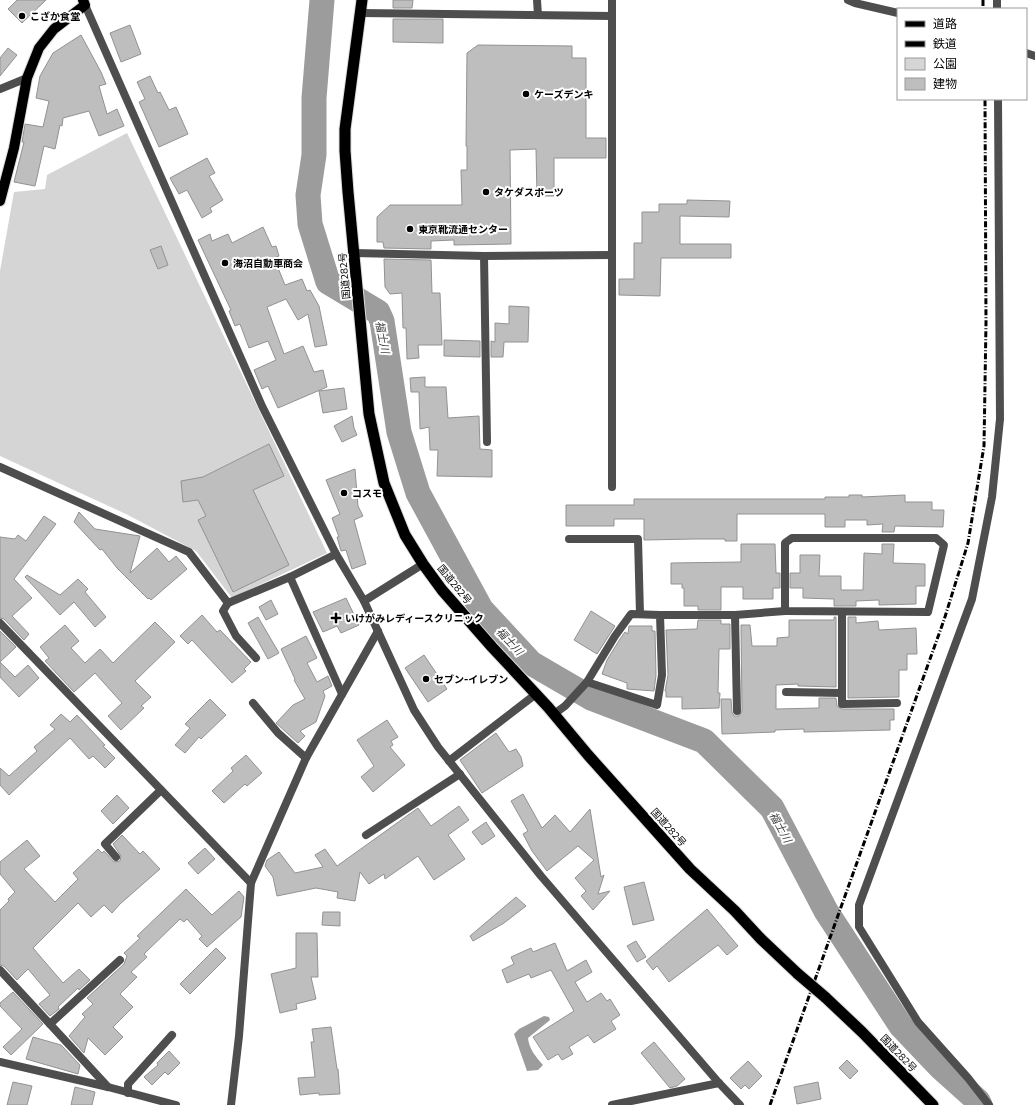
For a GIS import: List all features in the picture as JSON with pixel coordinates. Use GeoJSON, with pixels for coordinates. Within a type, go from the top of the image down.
{"type":"FeatureCollection","features":[{"type":"Feature","properties":{"kind":"highway","name":"国道282号"},"geometry":{"type":"LineString","coordinates":[[362,0],[345,129],[345,151],[369,414],[384,483],[405,535],[423,564],[442,590],[554,714],[588,755],[690,869],[735,911],[761,939],[862,1032],[933,1105]]}},
{"type":"Feature","properties":{"kind":"main road"},"geometry":{"type":"LineString","coordinates":[[0,201],[14,148],[27,78],[39,48],[54,29],[84,2]]}},
{"type":"Feature","properties":{"kind":"street"},"geometry":{"type":"LineString","coordinates":[[537,0],[538,16]]}},
{"type":"Feature","properties":{"kind":"street"},"geometry":{"type":"LineString","coordinates":[[612,0],[612,487]]}},
{"type":"Feature","properties":{"kind":"street"},"geometry":{"type":"LineString","coordinates":[[848,0],[897,14]]}},
{"type":"Feature","properties":{"kind":"street"},"geometry":{"type":"LineString","coordinates":[[84,2],[262,406],[336,554],[364,601],[414,710],[449,761],[541,876],[719,1083],[740,1105]]}},
{"type":"Feature","properties":{"kind":"street"},"geometry":{"type":"LineString","coordinates":[[360,13],[612,16]]}},
{"type":"Feature","properties":{"kind":"street"},"geometry":{"type":"LineString","coordinates":[[0,89],[27,78]]}},
{"type":"Feature","properties":{"kind":"street"},"geometry":{"type":"LineString","coordinates":[[989,1105],[968,1078],[918,1022],[859,927],[859,905],[972,599],[992,497],[1000,419],[998,100]]}},
{"type":"Feature","properties":{"kind":"street"},"geometry":{"type":"LineString","coordinates":[[354,253],[484,256],[612,255]]}},
{"type":"Feature","properties":{"kind":"street"},"geometry":{"type":"LineString","coordinates":[[484,256],[487,442]]}},
{"type":"Feature","properties":{"kind":"street"},"geometry":{"type":"LineString","coordinates":[[0,467],[189,552],[228,603]]}},
{"type":"Feature","properties":{"kind":"street"},"geometry":{"type":"LineString","coordinates":[[554,714],[565,706],[586,683],[615,636],[631,614],[734,615],[785,611],[928,612],[944,545],[936,538],[792,538],[785,543],[785,611]]}},
{"type":"Feature","properties":{"kind":"street"},"geometry":{"type":"LineString","coordinates":[[569,540],[638,539],[640,614]]}},
{"type":"Feature","properties":{"kind":"street"},"geometry":{"type":"LineString","coordinates":[[256,658],[236,636],[223,611],[228,603],[290,577],[336,554]]}},
{"type":"Feature","properties":{"kind":"street"},"geometry":{"type":"LineString","coordinates":[[364,601],[423,564]]}},
{"type":"Feature","properties":{"kind":"street"},"geometry":{"type":"LineString","coordinates":[[290,577],[342,694]]}},
{"type":"Feature","properties":{"kind":"street"},"geometry":{"type":"LineString","coordinates":[[842,612],[842,704],[897,703]]}},
{"type":"Feature","properties":{"kind":"street"},"geometry":{"type":"LineString","coordinates":[[586,683],[657,705],[662,675],[660,615]]}},
{"type":"Feature","properties":{"kind":"street"},"geometry":{"type":"LineString","coordinates":[[734,615],[737,711]]}},
{"type":"Feature","properties":{"kind":"street"},"geometry":{"type":"LineString","coordinates":[[0,624],[251,883]]}},
{"type":"Feature","properties":{"kind":"street"},"geometry":{"type":"LineString","coordinates":[[231,1105],[239,1036],[251,883],[306,758],[378,632]]}},
{"type":"Feature","properties":{"kind":"street"},"geometry":{"type":"LineString","coordinates":[[786,692],[842,693]]}},
{"type":"Feature","properties":{"kind":"street"},"geometry":{"type":"LineString","coordinates":[[449,761],[536,694]]}},
{"type":"Feature","properties":{"kind":"street"},"geometry":{"type":"LineString","coordinates":[[253,703],[278,733],[306,758]]}},
{"type":"Feature","properties":{"kind":"street"},"geometry":{"type":"LineString","coordinates":[[366,835],[460,774]]}},
{"type":"Feature","properties":{"kind":"street"},"geometry":{"type":"LineString","coordinates":[[116,856],[105,844],[161,790]]}},
{"type":"Feature","properties":{"kind":"street"},"geometry":{"type":"LineString","coordinates":[[50,1024],[120,960]]}},
{"type":"Feature","properties":{"kind":"street"},"geometry":{"type":"LineString","coordinates":[[0,970],[108,1087]]}},
{"type":"Feature","properties":{"kind":"street"},"geometry":{"type":"LineString","coordinates":[[128,1093],[128,1084],[172,1035]]}},
{"type":"Feature","properties":{"kind":"street"},"geometry":{"type":"LineString","coordinates":[[0,1062],[108,1087],[176,1105]]}},
{"type":"Feature","properties":{"kind":"street"},"geometry":{"type":"LineString","coordinates":[[612,1105],[719,1083]]}},
{"type":"Feature","properties":{"kind":"green space"},"geometry":{"type":"Polygon","coordinates":[[[127,133],[327,553],[232,598],[196,551],[126,514],[0,456],[0,271],[14,192],[45,189],[47,175],[127,133]]]}},
{"type":"Feature","properties":{"kind":"shaded area"},"geometry":{"type":"Polygon","coordinates":[[[544,1016],[549,1017],[550,1020],[528,1038],[531,1049],[543,1065],[538,1070],[527,1071],[514,1034],[519,1029],[544,1016]]]}},
{"type":"Feature","properties":{"kind":"building","name":"こざか食堂"},"geometry":{"type":"Polygon","coordinates":[[[17,0],[46,0],[22,23],[8,9],[17,0]]]}},
{"type":"Feature","properties":{"kind":"building"},"geometry":{"type":"Polygon","coordinates":[[[393,0],[413,0],[412,8],[393,8],[393,0]]]}},
{"type":"Feature","properties":{"kind":"building"},"geometry":{"type":"Polygon","coordinates":[[[393,19],[443,19],[443,43],[393,42],[393,19]]]}},
{"type":"Feature","properties":{"kind":"building"},"geometry":{"type":"Polygon","coordinates":[[[130,25],[141,54],[121,62],[110,33],[130,25]]]}},
{"type":"Feature","properties":{"kind":"building"},"geometry":{"type":"Polygon","coordinates":[[[81,35],[106,84],[99,86],[107,114],[117,109],[124,126],[99,136],[89,111],[63,118],[55,149],[44,146],[35,186],[14,182],[24,142],[22,142],[25,124],[43,127],[49,101],[36,98],[40,76],[53,53],[81,35]]]}},
{"type":"Feature","properties":{"kind":"building"},"geometry":{"type":"Polygon","coordinates":[[[478,45],[572,46],[572,58],[586,58],[586,138],[606,138],[606,158],[554,158],[554,196],[537,196],[536,149],[510,150],[511,244],[454,245],[454,240],[431,241],[431,249],[384,248],[383,242],[377,242],[377,217],[390,205],[462,205],[461,170],[467,170],[467,53],[478,45]]]}},
{"type":"Feature","properties":{"kind":"building"},"geometry":{"type":"Polygon","coordinates":[[[8,48],[17,55],[0,76],[0,58],[8,48]]]}},
{"type":"Feature","properties":{"kind":"building"},"geometry":{"type":"Polygon","coordinates":[[[150,76],[158,93],[160,92],[169,110],[176,107],[188,134],[159,147],[139,102],[145,99],[137,82],[150,76]]]}},
{"type":"Feature","properties":{"kind":"building"},"geometry":{"type":"Polygon","coordinates":[[[207,158],[215,173],[209,176],[223,200],[210,208],[212,212],[202,218],[187,190],[179,194],[170,178],[207,158]]]}},
{"type":"Feature","properties":{"kind":"building"},"geometry":{"type":"Polygon","coordinates":[[[687,200],[730,201],[729,217],[680,216],[680,244],[731,244],[731,258],[661,258],[660,296],[619,295],[619,279],[634,279],[634,243],[642,243],[642,212],[659,212],[659,204],[687,204],[687,200]]]}},
{"type":"Feature","properties":{"kind":"building"},"geometry":{"type":"Polygon","coordinates":[[[263,227],[272,247],[276,246],[279,256],[274,258],[285,285],[302,279],[307,291],[310,290],[319,306],[327,345],[315,347],[308,314],[298,320],[286,299],[267,307],[284,354],[303,346],[314,372],[323,370],[327,387],[278,408],[268,386],[262,389],[254,370],[276,360],[268,341],[249,348],[240,324],[235,326],[229,311],[231,310],[198,240],[210,234],[212,241],[228,234],[232,243],[263,227]]]}},
{"type":"Feature","properties":{"kind":"building"},"geometry":{"type":"Polygon","coordinates":[[[161,246],[168,265],[158,269],[150,250],[161,246]]]}},
{"type":"Feature","properties":{"kind":"building"},"geometry":{"type":"Polygon","coordinates":[[[384,259],[431,260],[432,293],[440,293],[442,345],[418,345],[419,358],[407,359],[406,328],[403,328],[402,293],[390,294],[385,287],[384,259]]]}},
{"type":"Feature","properties":{"kind":"building"},"geometry":{"type":"Polygon","coordinates":[[[509,306],[529,307],[528,342],[504,342],[503,357],[491,357],[491,341],[495,342],[495,323],[509,324],[509,306]]]}},
{"type":"Feature","properties":{"kind":"building"},"geometry":{"type":"Polygon","coordinates":[[[444,340],[480,341],[480,357],[444,356],[444,340]]]}},
{"type":"Feature","properties":{"kind":"building"},"geometry":{"type":"Polygon","coordinates":[[[425,377],[425,387],[446,387],[448,418],[479,416],[480,449],[492,450],[492,477],[437,476],[438,450],[430,450],[429,427],[420,429],[419,392],[411,392],[410,378],[425,377]]]}},
{"type":"Feature","properties":{"kind":"building"},"geometry":{"type":"Polygon","coordinates":[[[344,388],[347,409],[323,413],[319,391],[344,388]]]}},
{"type":"Feature","properties":{"kind":"building"},"geometry":{"type":"Polygon","coordinates":[[[352,416],[357,435],[342,442],[334,426],[352,416]]]}},
{"type":"Feature","properties":{"kind":"building"},"geometry":{"type":"Polygon","coordinates":[[[269,444],[284,476],[253,490],[289,565],[233,592],[198,520],[206,516],[198,500],[183,502],[181,481],[203,477],[269,444]]]}},
{"type":"Feature","properties":{"kind":"building","name":"コスモ"},"geometry":{"type":"Polygon","coordinates":[[[355,469],[358,506],[363,516],[354,520],[366,564],[352,569],[346,550],[341,551],[337,537],[339,537],[332,518],[340,514],[326,480],[355,469]]]}},
{"type":"Feature","properties":{"kind":"building"},"geometry":{"type":"Polygon","coordinates":[[[849,495],[862,495],[862,497],[905,495],[905,502],[932,502],[932,510],[944,510],[943,527],[895,526],[894,532],[882,532],[883,524],[867,525],[867,520],[845,520],[845,527],[825,527],[825,514],[737,514],[737,541],[725,541],[725,539],[644,540],[644,519],[614,519],[614,526],[566,526],[566,505],[634,505],[634,499],[825,499],[825,497],[849,497],[849,495]]]}},
{"type":"Feature","properties":{"kind":"building"},"geometry":{"type":"Polygon","coordinates":[[[79,512],[95,529],[140,536],[130,573],[157,548],[169,562],[176,556],[187,569],[151,600],[149,598],[148,599],[117,568],[102,549],[100,550],[74,522],[79,512]]]}},
{"type":"Feature","properties":{"kind":"building"},"geometry":{"type":"Polygon","coordinates":[[[44,516],[56,524],[14,579],[32,598],[12,616],[29,634],[24,640],[4,619],[0,618],[0,537],[15,539],[18,535],[26,541],[44,516]]]}},
{"type":"Feature","properties":{"kind":"building"},"geometry":{"type":"Polygon","coordinates":[[[741,544],[775,544],[776,573],[780,573],[780,588],[773,588],[773,599],[743,599],[743,587],[721,587],[721,610],[698,610],[698,606],[684,606],[684,588],[682,588],[682,584],[671,584],[671,563],[741,562],[741,544]]]}},
{"type":"Feature","properties":{"kind":"building"},"geometry":{"type":"Polygon","coordinates":[[[882,544],[894,544],[893,563],[925,564],[925,586],[916,586],[916,604],[879,605],[879,600],[856,601],[856,606],[834,606],[834,599],[803,598],[803,588],[790,588],[790,573],[800,573],[800,555],[820,555],[819,576],[841,576],[841,590],[863,590],[864,553],[882,554],[882,544]]]}},
{"type":"Feature","properties":{"kind":"building"},"geometry":{"type":"Polygon","coordinates":[[[27,575],[60,595],[78,579],[88,589],[85,592],[106,617],[95,627],[74,602],[60,615],[25,577],[27,575]]]}},
{"type":"Feature","properties":{"kind":"building","name":"いけがみレディースクリニック"},"geometry":{"type":"Polygon","coordinates":[[[346,598],[359,625],[341,633],[337,626],[323,632],[313,612],[346,598]]]}},
{"type":"Feature","properties":{"kind":"building"},"geometry":{"type":"Polygon","coordinates":[[[271,600],[278,614],[266,620],[259,607],[271,600]]]}},
{"type":"Feature","properties":{"kind":"building"},"geometry":{"type":"Polygon","coordinates":[[[591,611],[615,626],[597,654],[574,640],[591,611]]]}},
{"type":"Feature","properties":{"kind":"building"},"geometry":{"type":"Polygon","coordinates":[[[202,615],[217,632],[220,630],[251,662],[244,669],[246,671],[232,683],[192,640],[188,644],[180,636],[202,615]]]}},
{"type":"Feature","properties":{"kind":"building"},"geometry":{"type":"Polygon","coordinates":[[[258,617],[279,653],[268,659],[248,623],[258,617]]]}},
{"type":"Feature","properties":{"kind":"building"},"geometry":{"type":"Polygon","coordinates":[[[834,617],[836,617],[836,687],[798,686],[798,684],[776,685],[776,709],[819,708],[819,698],[836,698],[837,706],[842,709],[894,709],[894,720],[890,720],[890,730],[804,732],[804,729],[775,730],[775,732],[722,734],[721,699],[731,699],[732,712],[734,716],[739,716],[742,711],[741,625],[750,625],[752,646],[777,646],[777,638],[789,637],[789,620],[834,620],[834,617]]]}},
{"type":"Feature","properties":{"kind":"building"},"geometry":{"type":"Polygon","coordinates":[[[848,617],[856,617],[856,623],[878,621],[879,630],[916,628],[917,654],[907,654],[907,670],[899,670],[899,697],[848,698],[848,617]]]}},
{"type":"Feature","properties":{"kind":"building"},"geometry":{"type":"Polygon","coordinates":[[[698,620],[721,620],[721,624],[730,624],[730,649],[719,649],[719,708],[682,709],[682,697],[666,697],[665,691],[668,675],[666,630],[697,629],[698,620]]]}},
{"type":"Feature","properties":{"kind":"building"},"geometry":{"type":"Polygon","coordinates":[[[155,622],[175,642],[135,681],[151,697],[141,706],[144,708],[121,730],[108,716],[122,703],[95,673],[74,692],[45,661],[49,658],[40,647],[65,625],[79,641],[71,648],[85,663],[100,649],[113,663],[155,622]]]}},
{"type":"Feature","properties":{"kind":"building"},"geometry":{"type":"Polygon","coordinates":[[[629,626],[652,626],[652,631],[655,631],[656,675],[654,691],[627,689],[627,683],[602,674],[607,660],[620,639],[625,632],[628,634],[629,626]]]}},
{"type":"Feature","properties":{"kind":"building"},"geometry":{"type":"Polygon","coordinates":[[[0,631],[16,647],[0,662],[0,631]]]}},
{"type":"Feature","properties":{"kind":"building"},"geometry":{"type":"Polygon","coordinates":[[[306,636],[317,658],[307,663],[317,682],[328,676],[332,686],[323,691],[325,696],[316,722],[300,731],[305,736],[298,743],[276,723],[293,705],[305,699],[294,680],[295,679],[281,649],[306,636]]]}},
{"type":"Feature","properties":{"kind":"building","name":"セブン-イレブン"},"geometry":{"type":"Polygon","coordinates":[[[424,655],[447,689],[428,702],[405,668],[424,655]]]}},
{"type":"Feature","properties":{"kind":"building"},"geometry":{"type":"Polygon","coordinates":[[[0,662],[15,677],[28,665],[39,678],[19,697],[0,677],[0,662]]]}},
{"type":"Feature","properties":{"kind":"building"},"geometry":{"type":"Polygon","coordinates":[[[210,699],[226,715],[201,739],[199,737],[185,753],[175,745],[190,728],[185,724],[210,699]]]}},
{"type":"Feature","properties":{"kind":"building"},"geometry":{"type":"Polygon","coordinates":[[[61,714],[70,722],[77,715],[115,758],[105,768],[93,756],[89,759],[70,738],[9,795],[0,785],[0,768],[9,776],[37,751],[34,747],[55,729],[50,725],[61,714]]]}},
{"type":"Feature","properties":{"kind":"building"},"geometry":{"type":"Polygon","coordinates":[[[387,720],[398,737],[391,741],[393,745],[390,747],[405,765],[373,792],[361,777],[374,766],[357,740],[387,720]]]}},
{"type":"Feature","properties":{"kind":"building"},"geometry":{"type":"Polygon","coordinates":[[[496,733],[509,752],[516,749],[521,757],[523,766],[482,793],[460,760],[496,733]]]}},
{"type":"Feature","properties":{"kind":"building"},"geometry":{"type":"Polygon","coordinates":[[[246,755],[262,773],[247,786],[245,784],[224,803],[212,791],[233,771],[231,768],[246,755]]]}},
{"type":"Feature","properties":{"kind":"building"},"geometry":{"type":"Polygon","coordinates":[[[523,794],[542,828],[555,815],[570,832],[590,809],[601,877],[604,875],[598,894],[610,891],[593,910],[581,896],[586,891],[575,878],[594,860],[578,846],[547,871],[532,851],[523,834],[528,831],[511,801],[523,794]]]}},
{"type":"Feature","properties":{"kind":"building"},"geometry":{"type":"Polygon","coordinates":[[[117,795],[129,808],[113,824],[101,811],[117,795]]]}},
{"type":"Feature","properties":{"kind":"building"},"geometry":{"type":"Polygon","coordinates":[[[459,806],[469,820],[448,835],[465,859],[434,880],[418,856],[385,879],[384,874],[369,884],[360,872],[355,901],[337,898],[338,892],[316,888],[277,896],[273,877],[265,866],[267,860],[279,852],[295,873],[323,867],[315,855],[325,849],[337,866],[418,808],[431,826],[459,806]]]}},
{"type":"Feature","properties":{"kind":"building"},"geometry":{"type":"Polygon","coordinates":[[[486,822],[495,836],[482,845],[472,832],[486,822]]]}},
{"type":"Feature","properties":{"kind":"building"},"geometry":{"type":"Polygon","coordinates":[[[122,835],[140,854],[143,851],[160,869],[120,904],[112,913],[104,905],[91,917],[78,903],[33,948],[63,983],[79,969],[90,980],[79,990],[78,988],[58,1007],[59,1009],[50,1016],[39,1004],[50,995],[28,969],[17,980],[4,966],[0,965],[0,910],[15,892],[0,874],[0,862],[27,840],[40,856],[24,869],[55,902],[78,879],[73,873],[98,849],[102,853],[104,851],[114,862],[120,861],[121,856],[113,844],[122,835]]]}},
{"type":"Feature","properties":{"kind":"building"},"geometry":{"type":"Polygon","coordinates":[[[205,848],[215,859],[198,874],[188,863],[205,848]]]}},
{"type":"Feature","properties":{"kind":"building"},"geometry":{"type":"Polygon","coordinates":[[[644,882],[654,920],[633,925],[624,887],[644,882]]]}},
{"type":"Feature","properties":{"kind":"building"},"geometry":{"type":"Polygon","coordinates":[[[186,889],[212,915],[239,891],[244,897],[241,917],[207,947],[199,939],[202,936],[187,919],[184,922],[180,919],[144,954],[147,957],[131,972],[137,977],[120,994],[133,1007],[113,1027],[123,1037],[105,1055],[88,1038],[84,1053],[69,1036],[85,1017],[82,1014],[93,1004],[87,998],[124,964],[127,956],[124,953],[140,938],[137,936],[186,889]]]}},
{"type":"Feature","properties":{"kind":"building"},"geometry":{"type":"Polygon","coordinates":[[[516,897],[526,906],[504,923],[473,941],[470,936],[516,897]]]}},
{"type":"Feature","properties":{"kind":"building"},"geometry":{"type":"Polygon","coordinates":[[[707,909],[738,946],[727,955],[718,945],[669,982],[657,966],[653,970],[646,961],[707,909]]]}},
{"type":"Feature","properties":{"kind":"building"},"geometry":{"type":"Polygon","coordinates":[[[323,912],[340,912],[340,926],[322,925],[323,912]]]}},
{"type":"Feature","properties":{"kind":"building"},"geometry":{"type":"Polygon","coordinates":[[[296,933],[317,933],[318,977],[311,977],[316,999],[296,1004],[297,1009],[280,1013],[271,974],[296,968],[296,933]]]}},
{"type":"Feature","properties":{"kind":"building"},"geometry":{"type":"Polygon","coordinates":[[[636,941],[646,957],[637,962],[627,946],[636,941]]]}},
{"type":"Feature","properties":{"kind":"building"},"geometry":{"type":"Polygon","coordinates":[[[555,943],[567,971],[586,960],[592,972],[575,982],[587,1002],[601,993],[607,1001],[610,999],[620,1015],[611,1021],[616,1029],[594,1043],[588,1035],[569,1047],[573,1054],[562,1060],[558,1054],[548,1060],[533,1037],[574,1011],[551,970],[531,978],[529,974],[507,983],[502,970],[514,964],[511,957],[531,948],[533,952],[555,943]]]}},
{"type":"Feature","properties":{"kind":"building"},"geometry":{"type":"Polygon","coordinates":[[[216,948],[226,958],[190,994],[180,984],[216,948]]]}},
{"type":"Feature","properties":{"kind":"building"},"geometry":{"type":"Polygon","coordinates":[[[13,992],[43,1024],[11,1055],[3,1047],[22,1029],[0,1006],[0,1003],[13,992]]]}},
{"type":"Feature","properties":{"kind":"building"},"geometry":{"type":"Polygon","coordinates":[[[331,1027],[338,1069],[340,1094],[319,1095],[319,1093],[300,1095],[298,1078],[315,1077],[311,1042],[314,1042],[312,1029],[331,1027]]]}},
{"type":"Feature","properties":{"kind":"building"},"geometry":{"type":"Polygon","coordinates":[[[33,1037],[61,1045],[80,1065],[78,1074],[26,1059],[33,1037]]]}},
{"type":"Feature","properties":{"kind":"building"},"geometry":{"type":"Polygon","coordinates":[[[654,1042],[685,1079],[677,1086],[670,1088],[641,1053],[654,1042]]]}},
{"type":"Feature","properties":{"kind":"building"},"geometry":{"type":"Polygon","coordinates":[[[169,1051],[180,1063],[168,1075],[165,1072],[152,1085],[144,1077],[158,1065],[157,1063],[169,1051]]]}},
{"type":"Feature","properties":{"kind":"building"},"geometry":{"type":"Polygon","coordinates":[[[847,1060],[858,1071],[850,1079],[839,1068],[847,1060]]]}},
{"type":"Feature","properties":{"kind":"building"},"geometry":{"type":"Polygon","coordinates":[[[748,1061],[762,1076],[749,1089],[745,1085],[741,1089],[730,1078],[748,1061]]]}},
{"type":"Feature","properties":{"kind":"building"},"geometry":{"type":"Polygon","coordinates":[[[13,1082],[32,1086],[27,1105],[7,1105],[13,1082]]]}},
{"type":"Feature","properties":{"kind":"building"},"geometry":{"type":"Polygon","coordinates":[[[818,1082],[821,1099],[797,1104],[794,1087],[818,1082]]]}},
{"type":"Feature","properties":{"kind":"building"},"geometry":{"type":"Polygon","coordinates":[[[75,1087],[95,1092],[92,1105],[71,1105],[75,1087]]]}},
{"type":"Feature","properties":{"kind":"waterway","name":"福士川"},"geometry":{"type":"LineString","coordinates":[[322,0],[314,98],[314,155],[308,195],[310,224],[328,282],[378,312],[382,321],[399,432],[418,493],[481,609],[531,663],[591,698],[704,741],[772,808],[826,911],[901,1026],[940,1067],[978,1101],[980,1105]]}},
{"type":"Feature","properties":{"kind":"railway"},"geometry":{"type":"LineString","coordinates":[[983,0],[983,8]]}},
{"type":"Feature","properties":{"kind":"railway"},"geometry":{"type":"LineString","coordinates":[[770,1105],[944,620],[968,543],[984,446],[986,323],[985,100]]}},
{"type":"Feature","properties":{"kind":"place","name":"こざか食堂"},"geometry":{"type":"Point","coordinates":[22,16]}},
{"type":"Feature","properties":{"kind":"place","name":"ケーズデンキ"},"geometry":{"type":"Point","coordinates":[526,94]}},
{"type":"Feature","properties":{"kind":"place","name":"タケダスポーツ"},"geometry":{"type":"Point","coordinates":[486,192]}},
{"type":"Feature","properties":{"kind":"place","name":"東京靴流通センター"},"geometry":{"type":"Point","coordinates":[410,229]}},
{"type":"Feature","properties":{"kind":"place","name":"海沼自動車商会"},"geometry":{"type":"Point","coordinates":[225,263]}},
{"type":"Feature","properties":{"kind":"place","name":"コスモ"},"geometry":{"type":"Point","coordinates":[344,493]}},
{"type":"Feature","properties":{"kind":"place","name":"いけがみレディースクリニック"},"geometry":{"type":"Point","coordinates":[336,618]}},
{"type":"Feature","properties":{"kind":"place","name":"セブン-イレブン"},"geometry":{"type":"Point","coordinates":[426,679]}}]}
